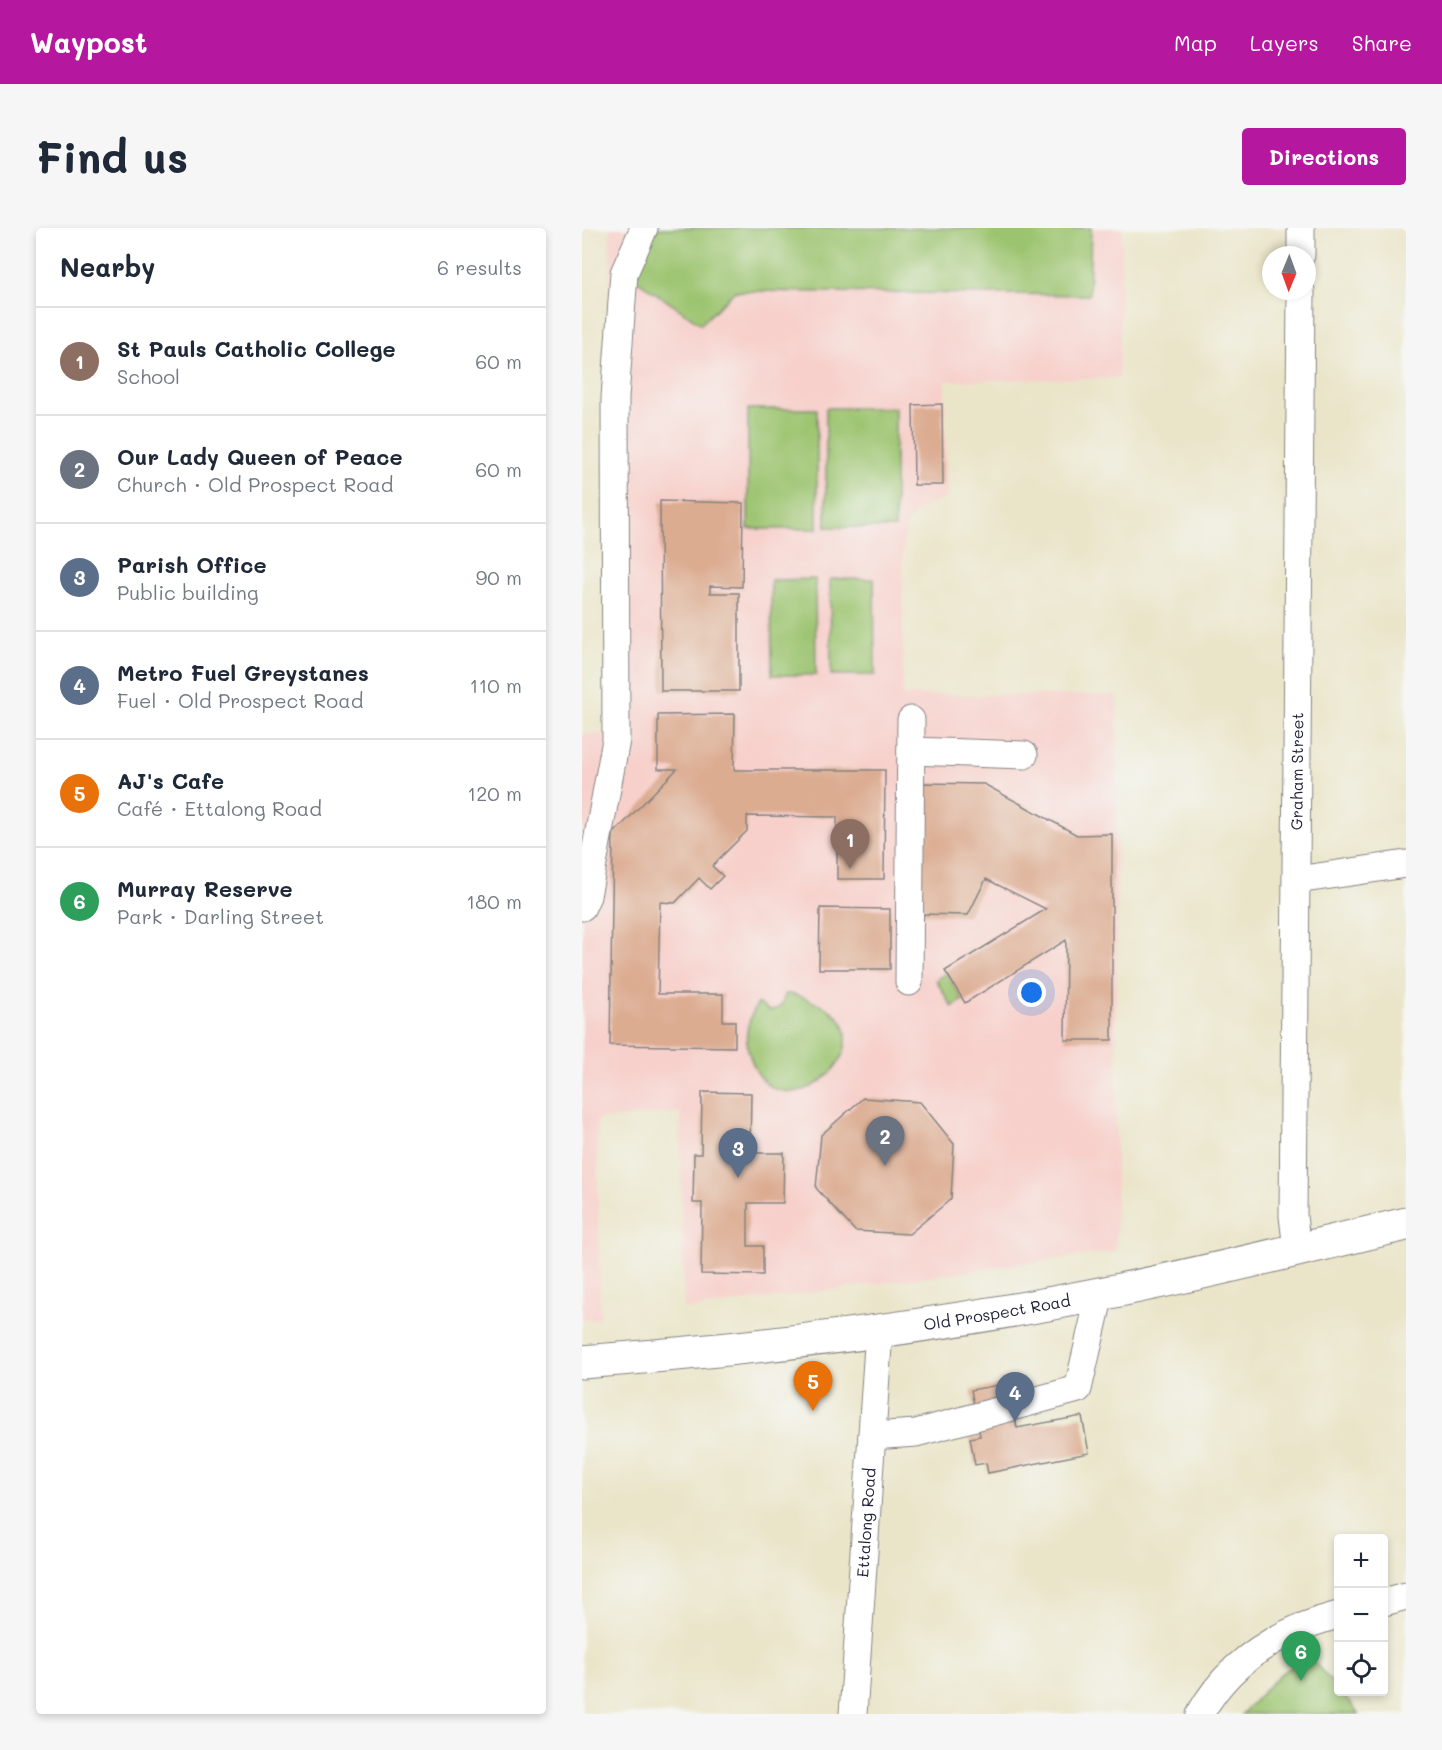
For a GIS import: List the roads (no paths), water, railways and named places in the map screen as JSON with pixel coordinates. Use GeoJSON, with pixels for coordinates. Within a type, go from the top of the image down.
{"type":"FeatureCollection","features":[{"type":"Feature","properties":{"kind":"main road","name":"Old Prospect Road"},"geometry":{"type":"LineString","coordinates":[[582,1362],[714,1351],[879,1331],[1100,1294],[1406,1224]]}},
{"type":"Feature","properties":{"kind":"street"},"geometry":{"type":"LineString","coordinates":[[582,907],[587,896],[616,740],[615,398],[624,273],[644,228]]}},
{"type":"Feature","properties":{"kind":"street"},"geometry":{"type":"LineString","coordinates":[[1301,228],[1301,246]]}},
{"type":"Feature","properties":{"kind":"street","name":"Graham Street"},"geometry":{"type":"LineString","coordinates":[[1297,1249],[1293,1216],[1298,880],[1301,300]]}},
{"type":"Feature","properties":{"kind":"street"},"geometry":{"type":"LineString","coordinates":[[909,982],[911,720]]}},
{"type":"Feature","properties":{"kind":"street"},"geometry":{"type":"LineString","coordinates":[[911,751],[1024,755]]}},
{"type":"Feature","properties":{"kind":"street"},"geometry":{"type":"LineString","coordinates":[[1298,880],[1406,864]]}},
{"type":"Feature","properties":{"kind":"street"},"geometry":{"type":"LineString","coordinates":[[872,1436],[916,1433],[1078,1389],[1100,1294]]}},
{"type":"Feature","properties":{"kind":"street","name":"Ettalong Road"},"geometry":{"type":"LineString","coordinates":[[853,1714],[879,1331]]}},
{"type":"Feature","properties":{"kind":"street"},"geometry":{"type":"LineString","coordinates":[[1388,1601],[1406,1596]]}},
{"type":"Feature","properties":{"kind":"street"},"geometry":{"type":"LineString","coordinates":[[1200,1714],[1226,1679],[1257,1650],[1299,1626],[1334,1615]]}},
{"type":"Feature","properties":{"kind":"place","name":"St Pauls Catholic College"},"geometry":{"type":"Point","coordinates":[850,869]}},
{"type":"Feature","properties":{"kind":"place","name":"Our Lady Queen of Peace"},"geometry":{"type":"Point","coordinates":[885,1166]}},
{"type":"Feature","properties":{"kind":"place","name":"Parish Office"},"geometry":{"type":"Point","coordinates":[738,1178]}},
{"type":"Feature","properties":{"kind":"place","name":"AJ's Cafe"},"geometry":{"type":"Point","coordinates":[813,1411]}},
{"type":"Feature","properties":{"kind":"place","name":"Metro Fuel Greystanes"},"geometry":{"type":"Point","coordinates":[1015,1422]}},
{"type":"Feature","properties":{"kind":"place","name":"Murray Reserve"},"geometry":{"type":"Point","coordinates":[1301,1681]}}]}
